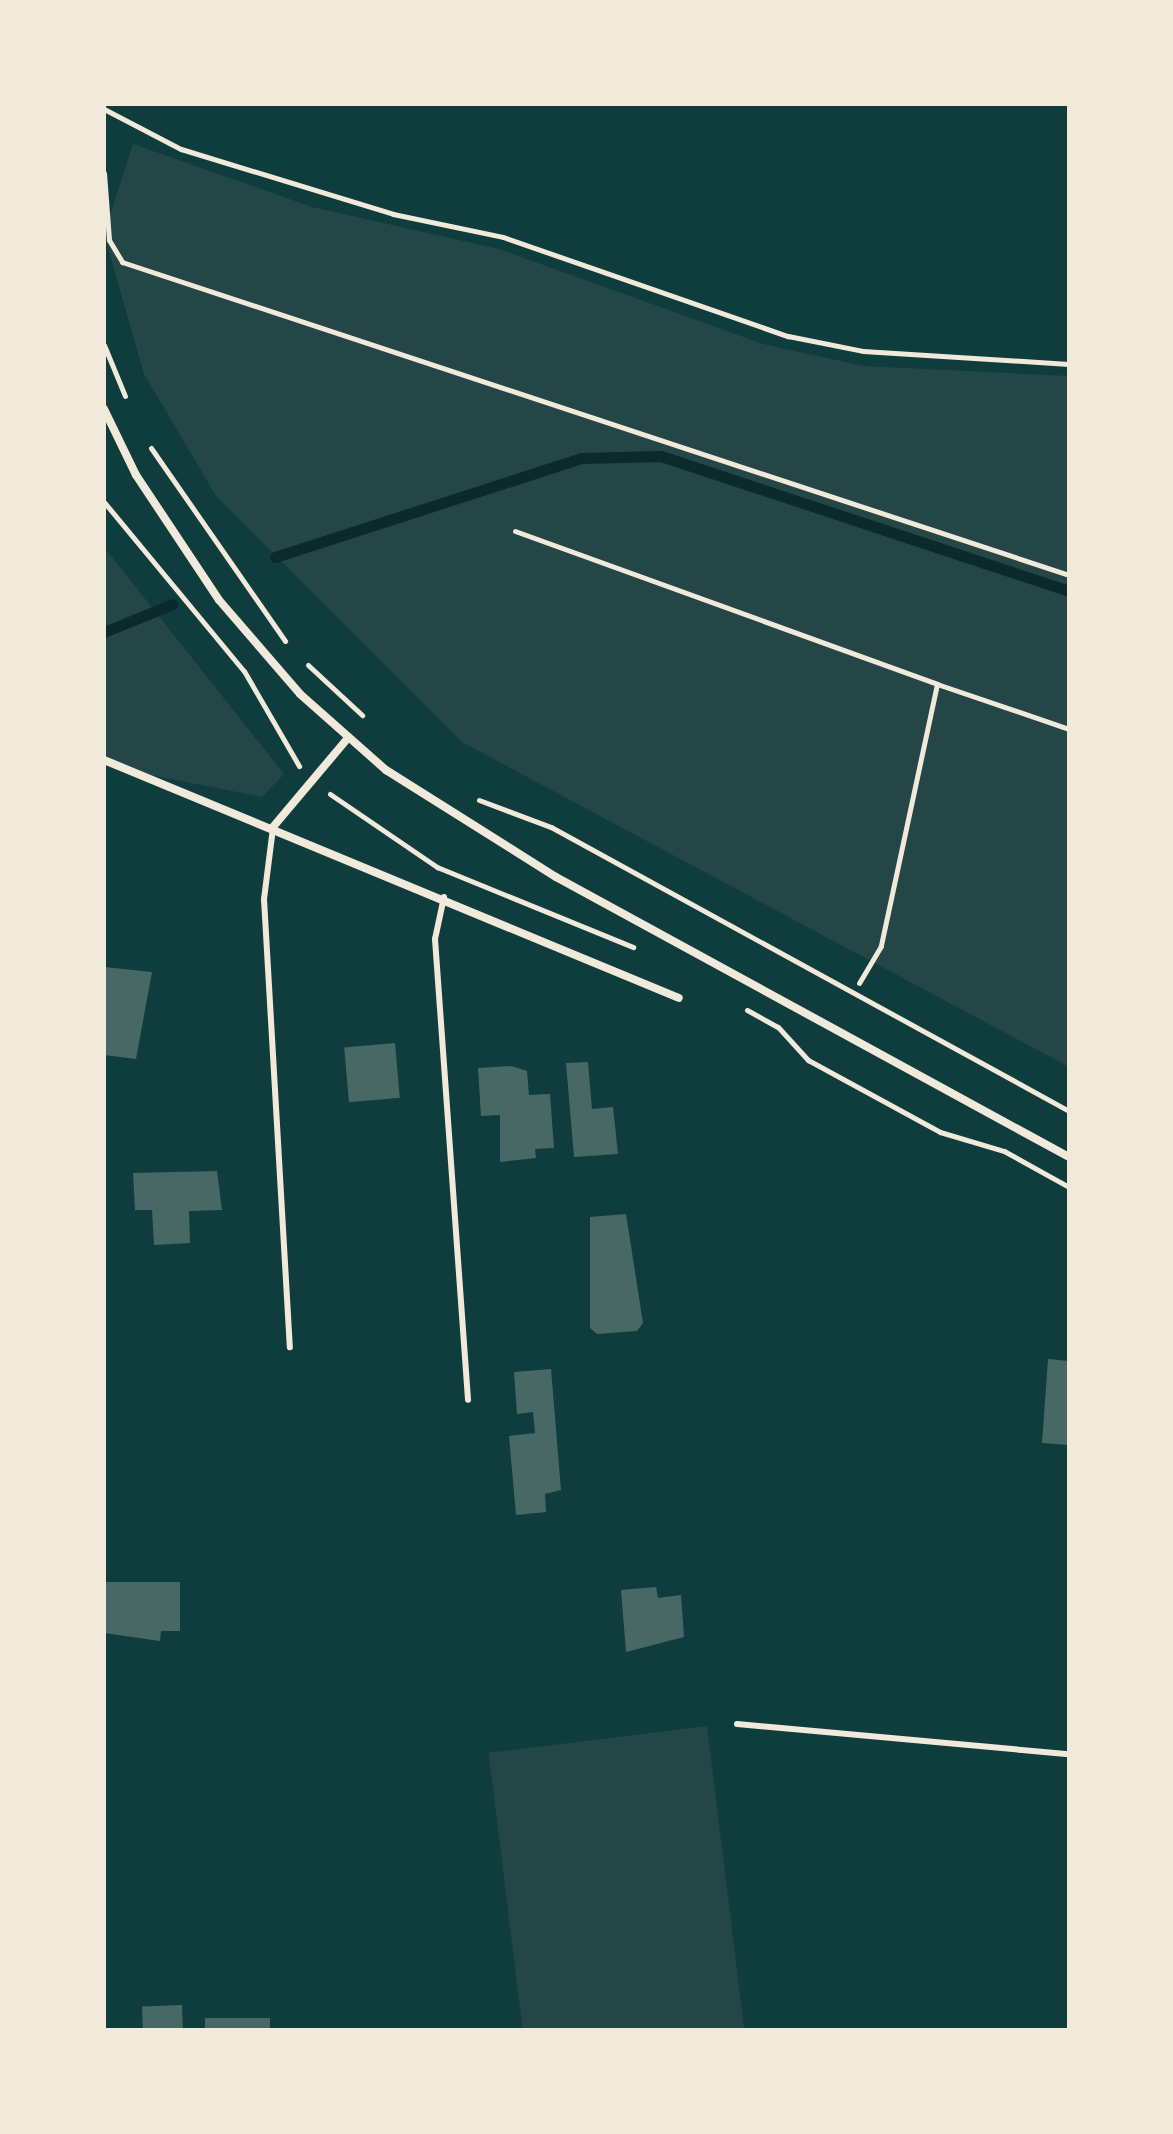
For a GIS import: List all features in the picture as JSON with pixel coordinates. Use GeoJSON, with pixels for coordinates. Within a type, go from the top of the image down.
{"type":"FeatureCollection","features":[{"type":"Feature","properties":{"kind":"street"},"geometry":{"type":"LineString","coordinates":[[104,409],[136,475],[219,600],[348,738],[444,811],[556,877],[1069,1157]]}},
{"type":"Feature","properties":{"kind":"street"},"geometry":{"type":"LineString","coordinates":[[273,827],[348,738]]}},
{"type":"Feature","properties":{"kind":"street"},"geometry":{"type":"LineString","coordinates":[[104,760],[444,897],[679,998]]}},
{"type":"Feature","properties":{"kind":"lane"},"geometry":{"type":"LineString","coordinates":[[273,827],[264,899],[290,1347]]}},
{"type":"Feature","properties":{"kind":"lane"},"geometry":{"type":"LineString","coordinates":[[444,897],[435,939],[468,1400]]}},
{"type":"Feature","properties":{"kind":"lane"},"geometry":{"type":"LineString","coordinates":[[737,1724],[1069,1754]]}},
{"type":"Feature","properties":{"kind":"path"},"geometry":{"type":"LineString","coordinates":[[104,109],[181,149],[393,214],[503,237],[788,336],[863,351],[1069,364]]}},
{"type":"Feature","properties":{"kind":"path"},"geometry":{"type":"LineString","coordinates":[[104,173],[109,240],[122,262],[1069,575]]}},
{"type":"Feature","properties":{"kind":"path"},"geometry":{"type":"LineString","coordinates":[[104,345],[132,411]]}},
{"type":"Feature","properties":{"kind":"path"},"geometry":{"type":"LineString","coordinates":[[146,437],[240,583],[283,630],[285,643],[372,725]]}},
{"type":"Feature","properties":{"kind":"path"},"geometry":{"type":"LineString","coordinates":[[104,502],[237,666]]}},
{"type":"Feature","properties":{"kind":"path"},"geometry":{"type":"LineString","coordinates":[[515,531],[1069,729]]}},
{"type":"Feature","properties":{"kind":"path"},"geometry":{"type":"LineString","coordinates":[[859,983],[881,946],[937,684]]}},
{"type":"Feature","properties":{"kind":"path"},"geometry":{"type":"LineString","coordinates":[[474,798],[551,827],[1069,1111]]}},
{"type":"Feature","properties":{"kind":"shaded area"},"geometry":{"type":"Polygon","coordinates":[[[133,144],[312,207],[499,249],[763,344],[863,366],[1069,376],[1069,1067],[462,742],[216,496],[144,374],[104,234],[133,144]]]}},
{"type":"Feature","properties":{"kind":"shaded area"},"geometry":{"type":"Polygon","coordinates":[[[104,547],[284,774],[262,797],[104,766],[104,547]]]}},
{"type":"Feature","properties":{"kind":"shaded area"},"geometry":{"type":"Polygon","coordinates":[[[707,1726],[744,2030],[523,2030],[489,1753],[707,1726]]]}},
{"type":"Feature","properties":{"kind":"building"},"geometry":{"type":"Polygon","coordinates":[[[104,967],[152,972],[136,1059],[104,1055],[104,967]]]}},
{"type":"Feature","properties":{"kind":"building"},"geometry":{"type":"Polygon","coordinates":[[[395,1043],[400,1098],[349,1102],[344,1047],[395,1043]]]}},
{"type":"Feature","properties":{"kind":"building"},"geometry":{"type":"Polygon","coordinates":[[[588,1062],[592,1109],[613,1107],[618,1154],[574,1157],[566,1063],[588,1062]]]}},
{"type":"Feature","properties":{"kind":"building"},"geometry":{"type":"Polygon","coordinates":[[[511,1066],[527,1071],[529,1095],[550,1094],[554,1148],[535,1149],[536,1158],[500,1162],[500,1115],[481,1116],[478,1068],[511,1066]]]}},
{"type":"Feature","properties":{"kind":"building"},"geometry":{"type":"Polygon","coordinates":[[[217,1171],[222,1210],[189,1211],[190,1243],[154,1245],[152,1210],[135,1210],[133,1173],[217,1171]]]}},
{"type":"Feature","properties":{"kind":"building"},"geometry":{"type":"Polygon","coordinates":[[[626,1214],[643,1323],[637,1331],[597,1334],[590,1328],[590,1217],[626,1214]]]}},
{"type":"Feature","properties":{"kind":"building"},"geometry":{"type":"Polygon","coordinates":[[[1048,1359],[1069,1361],[1069,1445],[1042,1443],[1048,1359]]]}},
{"type":"Feature","properties":{"kind":"building"},"geometry":{"type":"Polygon","coordinates":[[[551,1369],[561,1490],[545,1494],[546,1512],[516,1515],[509,1436],[535,1433],[533,1412],[517,1414],[514,1372],[551,1369]]]}},
{"type":"Feature","properties":{"kind":"building"},"geometry":{"type":"Polygon","coordinates":[[[104,1582],[180,1582],[180,1631],[161,1631],[160,1641],[104,1633],[104,1582]]]}},
{"type":"Feature","properties":{"kind":"building"},"geometry":{"type":"Polygon","coordinates":[[[656,1587],[658,1598],[681,1595],[684,1637],[626,1652],[621,1590],[656,1587]]]}},
{"type":"Feature","properties":{"kind":"building"},"geometry":{"type":"Polygon","coordinates":[[[182,2005],[183,2030],[143,2030],[142,2006],[182,2005]]]}},
{"type":"Feature","properties":{"kind":"building"},"geometry":{"type":"Polygon","coordinates":[[[205,2018],[270,2018],[270,2030],[205,2030],[205,2018]]]}},
{"type":"Feature","properties":{"kind":"waterway"},"geometry":{"type":"LineString","coordinates":[[275,557],[581,458],[661,456],[1069,591]]}},
{"type":"Feature","properties":{"kind":"waterway"},"geometry":{"type":"LineString","coordinates":[[104,632],[173,604]]}}]}
